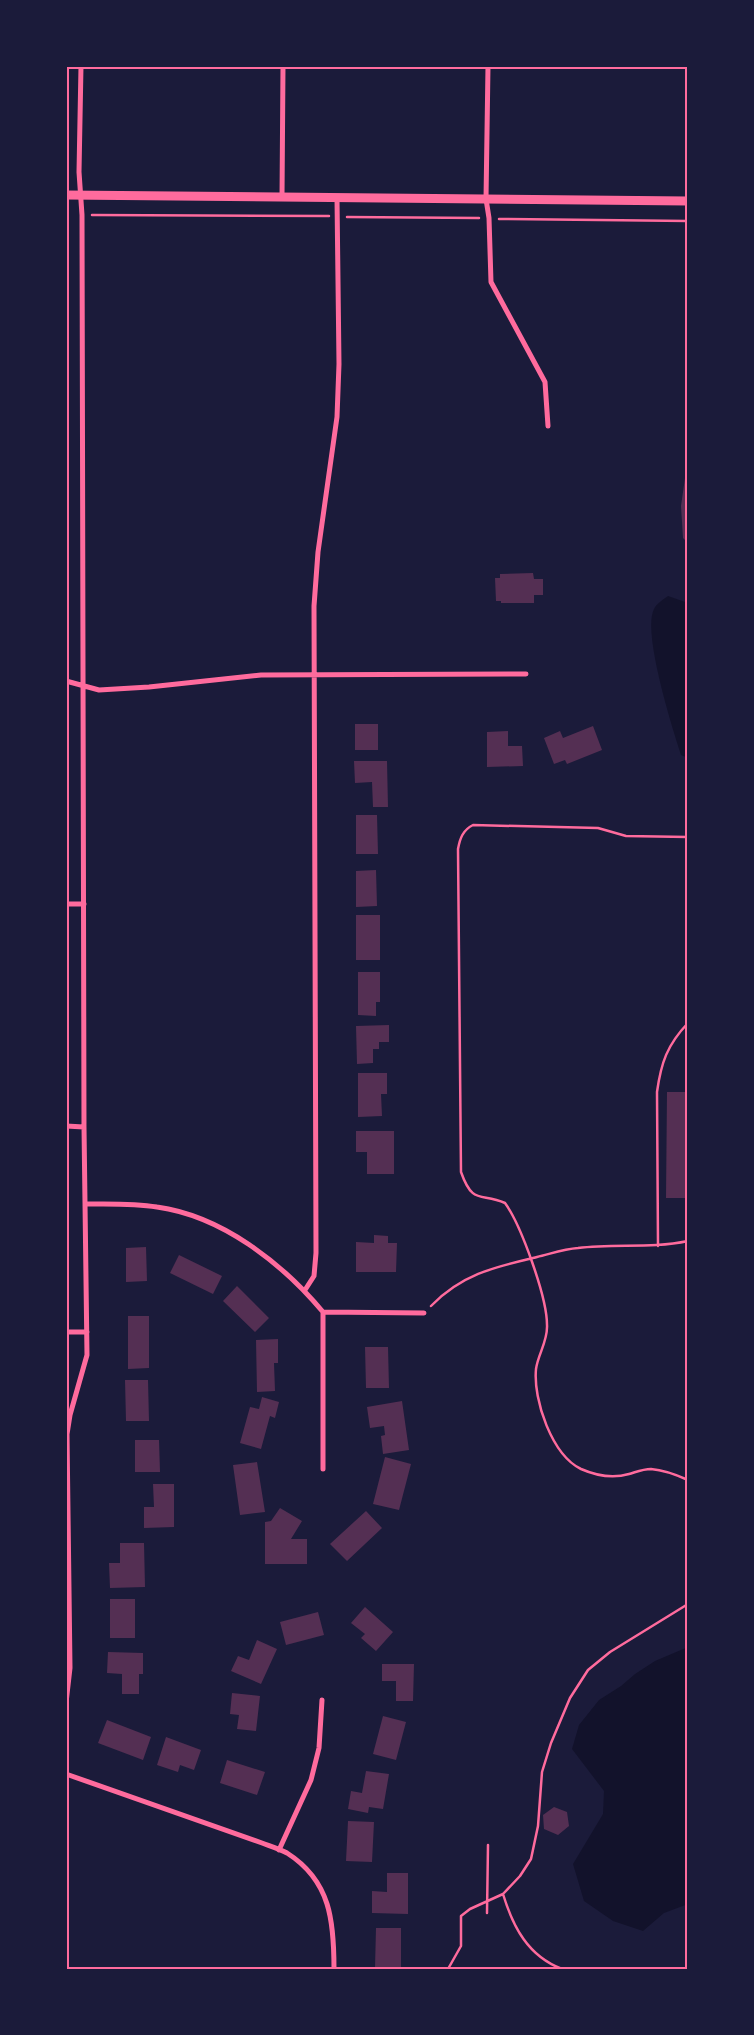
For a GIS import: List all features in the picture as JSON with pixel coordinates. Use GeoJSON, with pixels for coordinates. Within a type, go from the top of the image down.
{"type":"FeatureCollection","features":[{"type":"Feature","properties":{"kind":"street"},"geometry":{"type":"LineString","coordinates":[[66,1703],[70,1668],[67,1540],[68,1434],[70,1415],[87,1355],[84,1204],[81,66]]}},
{"type":"Feature","properties":{"kind":"street"},"geometry":{"type":"LineString","coordinates":[[282,197],[283,66]]}},
{"type":"Feature","properties":{"kind":"street"},"geometry":{"type":"LineString","coordinates":[[488,66],[486,199],[489,218],[491,282],[545,382],[548,426]]}},
{"type":"Feature","properties":{"kind":"street"},"geometry":{"type":"LineString","coordinates":[[66,195],[688,201]]}},
{"type":"Feature","properties":{"kind":"street"},"geometry":{"type":"LineString","coordinates":[[305,1290],[314,1276],[316,1253],[314,606],[318,552],[337,417],[339,364],[337,198]]}},
{"type":"Feature","properties":{"kind":"street"},"geometry":{"type":"LineString","coordinates":[[66,681],[84,684],[99,690],[149,687],[262,675],[526,674]]}},
{"type":"Feature","properties":{"kind":"street"},"geometry":{"type":"LineString","coordinates":[[66,904],[84,904]]}},
{"type":"Feature","properties":{"kind":"street"},"geometry":{"type":"LineString","coordinates":[[66,1126],[84,1127]]}},
{"type":"Feature","properties":{"kind":"street"},"geometry":{"type":"LineString","coordinates":[[84,1204],[158,1207],[198,1217],[232,1235],[265,1256],[305,1290],[323,1312],[324,1469]]}},
{"type":"Feature","properties":{"kind":"street"},"geometry":{"type":"LineString","coordinates":[[323,1312],[424,1313]]}},
{"type":"Feature","properties":{"kind":"street"},"geometry":{"type":"LineString","coordinates":[[66,1332],[87,1332]]}},
{"type":"Feature","properties":{"kind":"street"},"geometry":{"type":"LineString","coordinates":[[279,1850],[311,1780],[319,1748],[322,1700]]}},
{"type":"Feature","properties":{"kind":"street"},"geometry":{"type":"LineString","coordinates":[[66,1774],[287,1853],[306,1869],[322,1890],[331,1914],[334,1939],[334,1969]]}},
{"type":"Feature","properties":{"kind":"path"},"geometry":{"type":"LineString","coordinates":[[82,215],[338,216],[688,221]]}},
{"type":"Feature","properties":{"kind":"path"},"geometry":{"type":"LineString","coordinates":[[688,837],[626,836],[598,828],[473,824],[466,829],[460,839],[458,849],[462,1172],[465,1182],[472,1193],[483,1198],[505,1203],[517,1225],[543,1298],[547,1324],[546,1337],[536,1369],[543,1418],[556,1446],[564,1456],[580,1468],[600,1476],[612,1478],[652,1469],[688,1480]]}},
{"type":"Feature","properties":{"kind":"path"},"geometry":{"type":"LineString","coordinates":[[658,1246],[658,1084],[661,1067],[670,1045],[688,1023]]}},
{"type":"Feature","properties":{"kind":"path"},"geometry":{"type":"LineString","coordinates":[[424,1313],[456,1285],[472,1275],[493,1268],[577,1248],[658,1246],[688,1241]]}},
{"type":"Feature","properties":{"kind":"path"},"geometry":{"type":"LineString","coordinates":[[448,1969],[462,1946],[460,1916],[470,1909],[503,1894],[520,1876],[532,1858],[538,1826],[542,1772],[551,1743],[574,1691],[588,1670],[610,1652],[688,1604]]}},
{"type":"Feature","properties":{"kind":"path"},"geometry":{"type":"LineString","coordinates":[[487,1913],[488,1845]]}},
{"type":"Feature","properties":{"kind":"path"},"geometry":{"type":"LineString","coordinates":[[503,1894],[520,1935],[533,1952],[562,1969]]}},
{"type":"Feature","properties":{"kind":"shaded area"},"geometry":{"type":"Polygon","coordinates":[[[668,596],[688,603],[688,758],[681,755],[671,724],[652,638],[651,621],[654,609],[658,603],[668,596]]]}},
{"type":"Feature","properties":{"kind":"shaded area"},"geometry":{"type":"Polygon","coordinates":[[[688,1647],[688,1904],[664,1913],[643,1931],[613,1921],[584,1901],[573,1864],[603,1814],[604,1791],[572,1749],[579,1725],[599,1700],[655,1661],[688,1647]]]}},
{"type":"Feature","properties":{"kind":"building"},"geometry":{"type":"Polygon","coordinates":[[[688,476],[688,543],[683,538],[681,506],[685,478],[688,476]]]}},
{"type":"Feature","properties":{"kind":"building"},"geometry":{"type":"Polygon","coordinates":[[[533,573],[534,579],[543,579],[543,595],[534,595],[534,603],[501,603],[501,601],[496,601],[495,578],[500,578],[500,574],[533,573]]]}},
{"type":"Feature","properties":{"kind":"building"},"geometry":{"type":"Polygon","coordinates":[[[355,724],[378,724],[378,750],[355,750],[355,724]]]}},
{"type":"Feature","properties":{"kind":"building"},"geometry":{"type":"Polygon","coordinates":[[[593,726],[602,750],[567,764],[565,760],[554,764],[544,738],[560,731],[563,738],[593,726]]]}},
{"type":"Feature","properties":{"kind":"building"},"geometry":{"type":"Polygon","coordinates":[[[508,731],[508,746],[522,746],[523,766],[487,767],[487,732],[508,731]]]}},
{"type":"Feature","properties":{"kind":"building"},"geometry":{"type":"Polygon","coordinates":[[[354,761],[387,761],[388,807],[373,807],[372,782],[355,783],[354,761]]]}},
{"type":"Feature","properties":{"kind":"building"},"geometry":{"type":"Polygon","coordinates":[[[356,815],[377,815],[378,854],[356,854],[356,815]]]}},
{"type":"Feature","properties":{"kind":"building"},"geometry":{"type":"Polygon","coordinates":[[[376,870],[377,906],[356,907],[356,871],[376,870]]]}},
{"type":"Feature","properties":{"kind":"building"},"geometry":{"type":"Polygon","coordinates":[[[356,915],[380,915],[380,960],[356,960],[356,915]]]}},
{"type":"Feature","properties":{"kind":"building"},"geometry":{"type":"Polygon","coordinates":[[[358,972],[380,972],[380,1002],[376,1002],[376,1016],[358,1015],[358,972]]]}},
{"type":"Feature","properties":{"kind":"building"},"geometry":{"type":"Polygon","coordinates":[[[389,1025],[389,1042],[379,1042],[379,1049],[373,1049],[373,1063],[357,1064],[356,1026],[389,1025]]]}},
{"type":"Feature","properties":{"kind":"building"},"geometry":{"type":"Polygon","coordinates":[[[358,1073],[387,1073],[387,1094],[381,1094],[382,1116],[358,1117],[358,1073]]]}},
{"type":"Feature","properties":{"kind":"building"},"geometry":{"type":"Polygon","coordinates":[[[667,1092],[688,1092],[688,1198],[666,1198],[667,1092]]]}},
{"type":"Feature","properties":{"kind":"building"},"geometry":{"type":"Polygon","coordinates":[[[356,1131],[394,1131],[394,1174],[367,1174],[367,1152],[356,1152],[356,1131]]]}},
{"type":"Feature","properties":{"kind":"building"},"geometry":{"type":"Polygon","coordinates":[[[374,1235],[388,1236],[388,1243],[397,1243],[396,1272],[356,1272],[356,1242],[374,1243],[374,1235]]]}},
{"type":"Feature","properties":{"kind":"building"},"geometry":{"type":"Polygon","coordinates":[[[146,1247],[147,1281],[126,1282],[126,1248],[146,1247]]]}},
{"type":"Feature","properties":{"kind":"building"},"geometry":{"type":"Polygon","coordinates":[[[179,1255],[222,1276],[213,1294],[170,1273],[179,1255]]]}},
{"type":"Feature","properties":{"kind":"building"},"geometry":{"type":"Polygon","coordinates":[[[237,1286],[269,1318],[255,1332],[223,1301],[237,1286]]]}},
{"type":"Feature","properties":{"kind":"building"},"geometry":{"type":"Polygon","coordinates":[[[128,1316],[149,1316],[149,1368],[128,1369],[128,1316]]]}},
{"type":"Feature","properties":{"kind":"building"},"geometry":{"type":"Polygon","coordinates":[[[278,1339],[278,1363],[274,1363],[275,1391],[257,1392],[256,1340],[278,1339]]]}},
{"type":"Feature","properties":{"kind":"building"},"geometry":{"type":"Polygon","coordinates":[[[365,1347],[388,1347],[389,1388],[366,1388],[365,1347]]]}},
{"type":"Feature","properties":{"kind":"building"},"geometry":{"type":"Polygon","coordinates":[[[125,1380],[148,1380],[149,1421],[126,1421],[125,1380]]]}},
{"type":"Feature","properties":{"kind":"building"},"geometry":{"type":"Polygon","coordinates":[[[262,1397],[279,1402],[275,1418],[270,1416],[261,1449],[240,1443],[250,1407],[259,1409],[262,1397]]]}},
{"type":"Feature","properties":{"kind":"building"},"geometry":{"type":"Polygon","coordinates":[[[402,1401],[409,1450],[383,1454],[381,1436],[385,1435],[384,1426],[370,1428],[367,1407],[402,1401]]]}},
{"type":"Feature","properties":{"kind":"building"},"geometry":{"type":"Polygon","coordinates":[[[135,1440],[159,1440],[160,1472],[135,1472],[135,1440]]]}},
{"type":"Feature","properties":{"kind":"building"},"geometry":{"type":"Polygon","coordinates":[[[385,1457],[411,1464],[399,1510],[373,1504],[385,1457]]]}},
{"type":"Feature","properties":{"kind":"building"},"geometry":{"type":"Polygon","coordinates":[[[257,1462],[265,1512],[240,1515],[233,1465],[257,1462]]]}},
{"type":"Feature","properties":{"kind":"building"},"geometry":{"type":"Polygon","coordinates":[[[153,1484],[174,1484],[174,1527],[144,1528],[144,1507],[154,1507],[153,1484]]]}},
{"type":"Feature","properties":{"kind":"building"},"geometry":{"type":"Polygon","coordinates":[[[280,1508],[302,1521],[291,1539],[307,1539],[307,1564],[265,1564],[265,1522],[271,1521],[280,1508]]]}},
{"type":"Feature","properties":{"kind":"building"},"geometry":{"type":"Polygon","coordinates":[[[366,1511],[382,1528],[347,1561],[330,1544],[366,1511]]]}},
{"type":"Feature","properties":{"kind":"building"},"geometry":{"type":"Polygon","coordinates":[[[120,1543],[144,1543],[145,1587],[110,1588],[109,1563],[120,1563],[120,1543]]]}},
{"type":"Feature","properties":{"kind":"building"},"geometry":{"type":"Polygon","coordinates":[[[110,1599],[135,1599],[135,1638],[110,1638],[110,1599]]]}},
{"type":"Feature","properties":{"kind":"building"},"geometry":{"type":"Polygon","coordinates":[[[365,1607],[393,1632],[376,1651],[361,1638],[365,1634],[351,1623],[365,1607]]]}},
{"type":"Feature","properties":{"kind":"building"},"geometry":{"type":"Polygon","coordinates":[[[318,1612],[324,1635],[286,1645],[280,1622],[318,1612]]]}},
{"type":"Feature","properties":{"kind":"building"},"geometry":{"type":"Polygon","coordinates":[[[257,1640],[277,1649],[261,1684],[231,1671],[238,1656],[249,1660],[257,1640]]]}},
{"type":"Feature","properties":{"kind":"building"},"geometry":{"type":"Polygon","coordinates":[[[108,1652],[143,1653],[143,1674],[139,1674],[139,1694],[122,1694],[122,1674],[107,1673],[108,1652]]]}},
{"type":"Feature","properties":{"kind":"building"},"geometry":{"type":"Polygon","coordinates":[[[382,1664],[414,1664],[413,1701],[396,1701],[396,1681],[382,1681],[382,1664]]]}},
{"type":"Feature","properties":{"kind":"building"},"geometry":{"type":"Polygon","coordinates":[[[232,1693],[260,1696],[256,1731],[237,1729],[239,1715],[230,1714],[232,1693]]]}},
{"type":"Feature","properties":{"kind":"building"},"geometry":{"type":"Polygon","coordinates":[[[383,1716],[406,1722],[396,1760],[373,1754],[383,1716]]]}},
{"type":"Feature","properties":{"kind":"building"},"geometry":{"type":"Polygon","coordinates":[[[107,1720],[151,1737],[143,1760],[98,1743],[107,1720]]]}},
{"type":"Feature","properties":{"kind":"building"},"geometry":{"type":"Polygon","coordinates":[[[166,1737],[201,1750],[194,1770],[180,1765],[178,1772],[157,1765],[166,1737]]]}},
{"type":"Feature","properties":{"kind":"building"},"geometry":{"type":"Polygon","coordinates":[[[227,1760],[265,1772],[257,1795],[220,1783],[227,1760]]]}},
{"type":"Feature","properties":{"kind":"building"},"geometry":{"type":"Polygon","coordinates":[[[366,1771],[389,1774],[383,1809],[369,1807],[368,1813],[348,1809],[351,1791],[362,1793],[366,1771]]]}},
{"type":"Feature","properties":{"kind":"building"},"geometry":{"type":"Polygon","coordinates":[[[554,1807],[567,1812],[569,1826],[558,1835],[544,1829],[543,1815],[554,1807]]]}},
{"type":"Feature","properties":{"kind":"building"},"geometry":{"type":"Polygon","coordinates":[[[348,1821],[374,1822],[372,1862],[346,1861],[348,1821]]]}},
{"type":"Feature","properties":{"kind":"building"},"geometry":{"type":"Polygon","coordinates":[[[387,1873],[408,1873],[408,1914],[372,1913],[372,1891],[387,1892],[387,1873]]]}},
{"type":"Feature","properties":{"kind":"building"},"geometry":{"type":"Polygon","coordinates":[[[376,1928],[401,1928],[401,1968],[375,1968],[376,1928]]]}}]}
